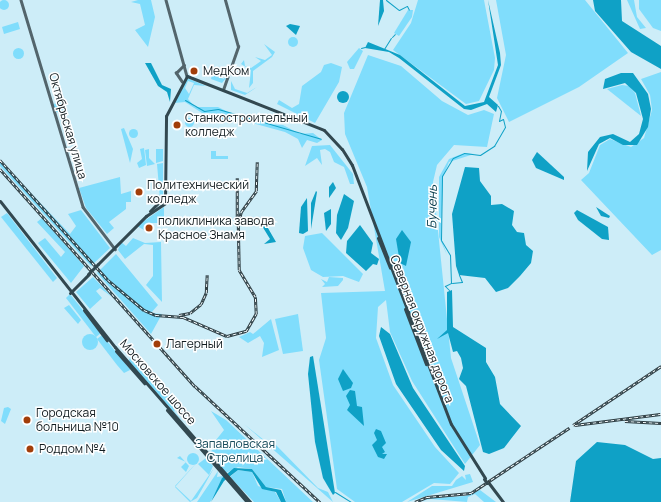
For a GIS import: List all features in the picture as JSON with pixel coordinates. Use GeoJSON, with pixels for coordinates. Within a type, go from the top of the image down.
{"type":"FeatureCollection","features":[{"type":"Feature","properties":{"kind":"main road","name":"Октябрьская улица"},"geometry":{"type":"LineString","coordinates":[[21,0],[83,208],[115,248]]}},
{"type":"Feature","properties":{"kind":"main road"},"geometry":{"type":"LineString","coordinates":[[166,0],[187,76]]}},
{"type":"Feature","properties":{"kind":"main road"},"geometry":{"type":"LineString","coordinates":[[187,76],[223,90],[238,47],[225,0]]}},
{"type":"Feature","properties":{"kind":"main road"},"geometry":{"type":"LineString","coordinates":[[182,82],[176,73],[184,65]]}},
{"type":"Feature","properties":{"kind":"main road"},"geometry":{"type":"LineString","coordinates":[[70,292],[146,216],[165,201],[166,116],[182,82],[187,76]]}},
{"type":"Feature","properties":{"kind":"main road","name":"Северная окружная дорога"},"geometry":{"type":"LineString","coordinates":[[223,90],[317,127],[345,154],[383,246],[450,424],[485,479],[502,502]]}},
{"type":"Feature","properties":{"kind":"main road","name":"Московское шоссе"},"geometry":{"type":"LineString","coordinates":[[0,202],[70,292],[249,502]]}},
{"type":"Feature","properties":{"kind":"green space"},"geometry":{"type":"Polygon","coordinates":[[[2,0],[6,0],[8,1],[8,9],[2,10],[-1,7],[-1,3],[2,0]]]}},
{"type":"Feature","properties":{"kind":"green space"},"geometry":{"type":"Polygon","coordinates":[[[138,0],[151,0],[155,17],[148,47],[135,30],[145,25],[140,4],[131,2],[138,0]]]}},
{"type":"Feature","properties":{"kind":"green space"},"geometry":{"type":"Polygon","coordinates":[[[418,0],[484,0],[495,58],[494,70],[479,101],[466,104],[393,50],[411,23],[418,0]]]}},
{"type":"Feature","properties":{"kind":"green space"},"geometry":{"type":"Polygon","coordinates":[[[496,0],[585,0],[628,53],[579,87],[509,122],[497,98],[506,55],[496,0]]]}},
{"type":"Feature","properties":{"kind":"green space"},"geometry":{"type":"Polygon","coordinates":[[[627,0],[634,0],[637,17],[646,28],[640,29],[627,0]]]}},
{"type":"Feature","properties":{"kind":"green space"},"geometry":{"type":"Polygon","coordinates":[[[639,0],[661,0],[661,31],[653,28],[639,9],[639,0]]]}},
{"type":"Feature","properties":{"kind":"green space"},"geometry":{"type":"Polygon","coordinates":[[[408,10],[413,10],[412,17],[399,36],[394,33],[408,10]]]}},
{"type":"Feature","properties":{"kind":"green space"},"geometry":{"type":"Polygon","coordinates":[[[18,22],[20,29],[4,34],[2,27],[18,22]]]}},
{"type":"Feature","properties":{"kind":"green space"},"geometry":{"type":"Polygon","coordinates":[[[291,37],[295,37],[297,38],[297,46],[291,47],[288,44],[288,40],[291,37]]]}},
{"type":"Feature","properties":{"kind":"green space"},"geometry":{"type":"Polygon","coordinates":[[[264,44],[275,52],[272,57],[253,71],[253,83],[249,88],[251,70],[241,64],[244,60],[245,66],[251,68],[261,61],[255,57],[265,60],[272,55],[264,44]]]}},
{"type":"Feature","properties":{"kind":"green space"},"geometry":{"type":"Polygon","coordinates":[[[18,47],[22,49],[24,53],[22,57],[18,59],[14,57],[12,53],[14,49],[18,47]]]}},
{"type":"Feature","properties":{"kind":"green space"},"geometry":{"type":"Polygon","coordinates":[[[359,48],[363,51],[354,69],[350,69],[347,62],[359,48]]]}},
{"type":"Feature","properties":{"kind":"green space"},"geometry":{"type":"Polygon","coordinates":[[[368,55],[401,66],[442,101],[468,115],[484,110],[494,114],[487,147],[454,145],[437,165],[433,182],[451,358],[480,445],[465,464],[412,381],[390,332],[386,300],[378,307],[376,338],[393,385],[435,447],[459,473],[450,484],[434,483],[402,502],[355,502],[337,489],[319,360],[326,338],[321,293],[385,291],[367,187],[345,134],[344,113],[368,55]]]}},
{"type":"Feature","properties":{"kind":"green space"},"geometry":{"type":"Polygon","coordinates":[[[331,63],[342,67],[339,82],[315,123],[277,104],[279,100],[292,108],[299,104],[302,86],[321,72],[324,65],[331,63]]]}},
{"type":"Feature","properties":{"kind":"green space"},"geometry":{"type":"Polygon","coordinates":[[[227,70],[227,77],[222,83],[211,79],[212,75],[224,79],[227,70]]]}},
{"type":"Feature","properties":{"kind":"green space"},"geometry":{"type":"Polygon","coordinates":[[[661,72],[661,250],[652,255],[581,180],[589,173],[600,145],[610,139],[631,147],[644,138],[652,110],[650,95],[641,79],[661,72]]]}},
{"type":"Feature","properties":{"kind":"green space"},"geometry":{"type":"Polygon","coordinates":[[[187,78],[206,86],[194,85],[188,99],[195,107],[218,107],[236,116],[241,114],[266,124],[283,125],[300,134],[313,133],[322,140],[317,143],[307,140],[302,148],[298,139],[285,132],[231,117],[228,122],[215,120],[210,113],[202,113],[185,102],[174,103],[187,78]],[[188,81],[185,88],[189,94],[194,83],[188,81]]]}},
{"type":"Feature","properties":{"kind":"green space"},"geometry":{"type":"Polygon","coordinates":[[[231,81],[235,89],[247,93],[257,87],[245,95],[231,90],[231,81]]]}},
{"type":"Feature","properties":{"kind":"green space"},"geometry":{"type":"Polygon","coordinates":[[[622,85],[629,86],[635,93],[641,116],[607,89],[622,85]]]}},
{"type":"Feature","properties":{"kind":"green space"},"geometry":{"type":"Polygon","coordinates":[[[63,102],[66,113],[56,112],[53,104],[63,102]]]}},
{"type":"Feature","properties":{"kind":"green space"},"geometry":{"type":"Polygon","coordinates":[[[189,117],[194,122],[189,127],[184,122],[189,117]]]}},
{"type":"Feature","properties":{"kind":"green space"},"geometry":{"type":"Polygon","coordinates":[[[124,128],[133,149],[130,163],[121,129],[124,128]]]}},
{"type":"Feature","properties":{"kind":"green space"},"geometry":{"type":"Polygon","coordinates":[[[133,128],[138,133],[133,138],[128,133],[133,128]]]}},
{"type":"Feature","properties":{"kind":"green space"},"geometry":{"type":"Polygon","coordinates":[[[330,145],[353,174],[354,184],[350,184],[344,167],[334,162],[330,152],[325,149],[320,150],[322,165],[317,158],[305,166],[312,146],[330,145]]]}},
{"type":"Feature","properties":{"kind":"green space"},"geometry":{"type":"Polygon","coordinates":[[[144,148],[146,165],[139,168],[137,163],[142,159],[140,149],[144,148]]]}},
{"type":"Feature","properties":{"kind":"green space"},"geometry":{"type":"Polygon","coordinates":[[[149,149],[149,158],[155,164],[147,166],[145,150],[149,149]]]}},
{"type":"Feature","properties":{"kind":"green space"},"geometry":{"type":"Polygon","coordinates":[[[156,149],[163,149],[163,161],[156,163],[156,149]]]}},
{"type":"Feature","properties":{"kind":"green space"},"geometry":{"type":"Polygon","coordinates":[[[211,151],[216,151],[216,156],[228,156],[228,159],[211,159],[211,151]]]}},
{"type":"Feature","properties":{"kind":"green space"},"geometry":{"type":"Polygon","coordinates":[[[464,153],[474,154],[449,162],[443,177],[441,238],[447,255],[439,237],[439,177],[449,159],[464,153]]]}},
{"type":"Feature","properties":{"kind":"green space"},"geometry":{"type":"Polygon","coordinates":[[[0,161],[70,234],[76,226],[68,214],[81,210],[110,248],[91,266],[0,166],[0,161]]]}},
{"type":"Feature","properties":{"kind":"green space"},"geometry":{"type":"Polygon","coordinates":[[[163,163],[163,197],[160,199],[157,164],[163,163]]]}},
{"type":"Feature","properties":{"kind":"green space"},"geometry":{"type":"Polygon","coordinates":[[[120,177],[121,194],[131,191],[131,202],[126,202],[126,209],[109,222],[114,228],[107,234],[86,208],[79,188],[120,177]]]}},
{"type":"Feature","properties":{"kind":"green space"},"geometry":{"type":"Polygon","coordinates":[[[164,207],[164,222],[159,219],[159,223],[152,223],[144,230],[137,226],[164,207]]]}},
{"type":"Feature","properties":{"kind":"green space"},"geometry":{"type":"Polygon","coordinates":[[[7,213],[57,278],[53,282],[1,217],[7,213]]]}},
{"type":"Feature","properties":{"kind":"green space"},"geometry":{"type":"Polygon","coordinates":[[[42,218],[84,266],[71,283],[38,243],[45,238],[61,257],[65,252],[37,222],[42,218]]]}},
{"type":"Feature","properties":{"kind":"green space"},"geometry":{"type":"Polygon","coordinates":[[[322,233],[363,274],[359,282],[343,276],[323,277],[311,270],[303,248],[305,236],[322,233]]]}},
{"type":"Feature","properties":{"kind":"green space"},"geometry":{"type":"Polygon","coordinates":[[[133,238],[145,243],[161,242],[162,302],[146,285],[153,276],[153,245],[144,244],[125,259],[118,250],[121,242],[126,246],[133,238]]]}},
{"type":"Feature","properties":{"kind":"green space"},"geometry":{"type":"Polygon","coordinates":[[[116,254],[158,305],[151,313],[162,314],[151,334],[97,273],[116,254]]]}},
{"type":"Feature","properties":{"kind":"green space"},"geometry":{"type":"Polygon","coordinates":[[[93,277],[112,297],[100,288],[96,291],[102,298],[90,309],[76,292],[93,277]]]}},
{"type":"Feature","properties":{"kind":"green space"},"geometry":{"type":"Polygon","coordinates":[[[329,277],[343,278],[343,280],[338,286],[322,287],[325,284],[321,279],[327,282],[329,277]]]}},
{"type":"Feature","properties":{"kind":"green space"},"geometry":{"type":"Polygon","coordinates":[[[70,294],[101,333],[96,337],[66,298],[70,294]]]}},
{"type":"Feature","properties":{"kind":"green space"},"geometry":{"type":"Polygon","coordinates":[[[69,305],[81,320],[78,324],[64,308],[69,305]]]}},
{"type":"Feature","properties":{"kind":"green space"},"geometry":{"type":"Polygon","coordinates":[[[298,314],[303,351],[283,354],[275,319],[298,314]]]}},
{"type":"Feature","properties":{"kind":"green space"},"geometry":{"type":"Polygon","coordinates":[[[271,319],[279,350],[262,357],[264,343],[260,336],[248,343],[239,337],[250,332],[253,334],[271,319]]]}},
{"type":"Feature","properties":{"kind":"green space"},"geometry":{"type":"Polygon","coordinates":[[[90,334],[96,336],[98,342],[96,348],[90,350],[84,348],[82,342],[84,336],[90,334]]]}},
{"type":"Feature","properties":{"kind":"green space"},"geometry":{"type":"Polygon","coordinates":[[[102,335],[130,370],[124,373],[117,365],[97,339],[102,335]]]}},
{"type":"Feature","properties":{"kind":"green space"},"geometry":{"type":"Polygon","coordinates":[[[131,356],[173,401],[177,408],[174,411],[185,424],[128,362],[131,356]]]}},
{"type":"Feature","properties":{"kind":"green space"},"geometry":{"type":"Polygon","coordinates":[[[8,407],[11,409],[5,424],[1,421],[4,408],[8,407]]]}},
{"type":"Feature","properties":{"kind":"green space","name":"Запавловская Стрелица"},"geometry":{"type":"Polygon","coordinates":[[[211,411],[226,420],[313,502],[286,502],[282,489],[266,487],[252,469],[238,467],[226,473],[209,453],[219,444],[216,440],[224,430],[211,411]]]}},
{"type":"Feature","properties":{"kind":"green space"},"geometry":{"type":"Polygon","coordinates":[[[244,424],[270,445],[276,445],[318,488],[328,492],[333,502],[244,424]]]}},
{"type":"Feature","properties":{"kind":"green space"},"geometry":{"type":"Polygon","coordinates":[[[193,453],[197,455],[199,459],[197,463],[193,465],[189,463],[187,459],[189,455],[193,453]]]}},
{"type":"Feature","properties":{"kind":"green space"},"geometry":{"type":"Polygon","coordinates":[[[180,456],[185,462],[177,458],[180,456]]]}},
{"type":"Feature","properties":{"kind":"green space"},"geometry":{"type":"Polygon","coordinates":[[[206,458],[213,466],[209,475],[198,464],[206,458]]]}},
{"type":"Feature","properties":{"kind":"green space"},"geometry":{"type":"Polygon","coordinates":[[[186,462],[189,466],[186,472],[181,467],[186,462]]]}},
{"type":"Feature","properties":{"kind":"green space"},"geometry":{"type":"Polygon","coordinates":[[[214,468],[197,498],[190,502],[175,486],[191,501],[214,468]]]}},
{"type":"Feature","properties":{"kind":"green space"},"geometry":{"type":"Polygon","coordinates":[[[238,470],[252,472],[258,486],[275,492],[281,502],[254,502],[230,477],[238,470]]]}},
{"type":"Feature","properties":{"kind":"green space"},"geometry":{"type":"Polygon","coordinates":[[[218,471],[217,477],[223,476],[216,494],[210,502],[197,502],[218,471]]]}},
{"type":"Feature","properties":{"kind":"green space"},"geometry":{"type":"Polygon","coordinates":[[[470,474],[473,482],[407,502],[432,486],[452,486],[456,480],[462,476],[466,480],[465,475],[470,474]]]}},
{"type":"Feature","properties":{"kind":"green space"},"geometry":{"type":"Polygon","coordinates":[[[480,490],[496,502],[484,502],[475,494],[468,497],[467,502],[431,499],[417,502],[431,498],[465,496],[480,490]]]}},
{"type":"Feature","properties":{"kind":"shaded area"},"geometry":{"type":"Polygon","coordinates":[[[380,0],[383,0],[384,11],[378,26],[380,0]]]}},
{"type":"Feature","properties":{"kind":"shaded area"},"geometry":{"type":"Polygon","coordinates":[[[488,0],[500,53],[501,65],[489,97],[498,105],[496,112],[487,104],[471,110],[464,109],[399,58],[389,52],[365,48],[368,42],[400,55],[465,106],[484,102],[498,65],[488,0]]]}},
{"type":"Feature","properties":{"kind":"shaded area"},"geometry":{"type":"Polygon","coordinates":[[[593,0],[621,0],[622,21],[661,46],[661,69],[631,52],[595,11],[593,0]]]}},
{"type":"Feature","properties":{"kind":"shaded area"},"geometry":{"type":"Polygon","coordinates":[[[290,24],[300,26],[296,35],[286,26],[290,24]]]}},
{"type":"Feature","properties":{"kind":"shaded area"},"geometry":{"type":"Polygon","coordinates":[[[145,63],[151,63],[162,85],[171,89],[170,102],[167,92],[158,86],[145,63]]]}},
{"type":"Feature","properties":{"kind":"shaded area"},"geometry":{"type":"Polygon","coordinates":[[[621,73],[633,73],[648,94],[651,109],[648,127],[637,145],[623,145],[610,138],[599,144],[587,171],[588,152],[600,137],[613,134],[630,142],[639,134],[643,119],[636,93],[625,83],[603,89],[605,79],[621,73]]]}},
{"type":"Feature","properties":{"kind":"shaded area"},"geometry":{"type":"Polygon","coordinates":[[[345,91],[348,92],[348,102],[341,103],[338,102],[337,95],[338,92],[345,91]]]}},
{"type":"Feature","properties":{"kind":"shaded area"},"geometry":{"type":"Polygon","coordinates":[[[537,152],[564,177],[564,180],[536,168],[532,160],[537,152]]]}},
{"type":"Feature","properties":{"kind":"shaded area"},"geometry":{"type":"Polygon","coordinates":[[[465,167],[479,168],[480,181],[491,196],[491,205],[502,204],[514,211],[512,225],[517,232],[524,233],[526,245],[533,251],[531,263],[520,276],[508,288],[496,292],[485,278],[459,275],[456,266],[452,214],[465,167]]]}},
{"type":"Feature","properties":{"kind":"shaded area"},"geometry":{"type":"Polygon","coordinates":[[[333,182],[336,188],[329,198],[329,187],[333,182]]]}},
{"type":"Feature","properties":{"kind":"shaded area"},"geometry":{"type":"Polygon","coordinates":[[[316,191],[317,192],[311,229],[311,203],[316,191]]]}},
{"type":"Feature","properties":{"kind":"shaded area"},"geometry":{"type":"Polygon","coordinates":[[[344,194],[354,201],[348,228],[341,240],[336,233],[337,215],[344,194]]]}},
{"type":"Feature","properties":{"kind":"shaded area"},"geometry":{"type":"Polygon","coordinates":[[[307,198],[308,231],[303,234],[299,233],[301,207],[307,198]]]}},
{"type":"Feature","properties":{"kind":"shaded area"},"geometry":{"type":"Polygon","coordinates":[[[596,207],[610,216],[609,218],[601,216],[596,207]]]}},
{"type":"Feature","properties":{"kind":"shaded area"},"geometry":{"type":"Polygon","coordinates":[[[331,209],[331,224],[326,231],[324,213],[331,209]]]}},
{"type":"Feature","properties":{"kind":"shaded area"},"geometry":{"type":"Polygon","coordinates":[[[577,210],[608,227],[609,240],[602,239],[578,220],[574,213],[577,210]]]}},
{"type":"Feature","properties":{"kind":"shaded area"},"geometry":{"type":"Polygon","coordinates":[[[259,221],[265,223],[276,242],[264,244],[270,239],[259,221]]]}},
{"type":"Feature","properties":{"kind":"shaded area"},"geometry":{"type":"Polygon","coordinates":[[[360,225],[373,243],[371,253],[379,259],[377,265],[373,264],[366,271],[346,253],[347,241],[360,225]]]}},
{"type":"Feature","properties":{"kind":"shaded area"},"geometry":{"type":"Polygon","coordinates":[[[402,230],[411,242],[406,266],[400,263],[396,239],[402,230]]]}},
{"type":"Feature","properties":{"kind":"shaded area"},"geometry":{"type":"Polygon","coordinates":[[[452,290],[453,327],[486,348],[486,362],[495,377],[500,404],[521,426],[504,448],[489,454],[483,452],[466,386],[459,379],[463,368],[461,358],[457,351],[453,352],[448,333],[437,339],[447,330],[447,292],[452,290]]]}},
{"type":"Feature","properties":{"kind":"shaded area"},"geometry":{"type":"Polygon","coordinates":[[[381,327],[390,334],[413,388],[465,466],[464,471],[441,450],[396,384],[379,336],[381,327]]]}},
{"type":"Feature","properties":{"kind":"shaded area"},"geometry":{"type":"Polygon","coordinates":[[[313,356],[335,493],[333,495],[323,478],[315,442],[308,374],[310,357],[313,356]]]}},
{"type":"Feature","properties":{"kind":"shaded area"},"geometry":{"type":"Polygon","coordinates":[[[343,369],[353,383],[351,388],[343,391],[338,379],[343,369]]]}},
{"type":"Feature","properties":{"kind":"shaded area"},"geometry":{"type":"Polygon","coordinates":[[[350,390],[355,391],[357,406],[362,407],[364,426],[347,410],[350,405],[346,396],[350,390]]]}},
{"type":"Feature","properties":{"kind":"shaded area"},"geometry":{"type":"Polygon","coordinates":[[[376,429],[381,431],[386,443],[382,447],[385,452],[382,454],[387,454],[384,459],[378,457],[372,445],[377,440],[374,433],[376,429]]]}},
{"type":"Feature","properties":{"kind":"shaded area"},"geometry":{"type":"Polygon","coordinates":[[[597,442],[625,445],[653,459],[661,458],[661,502],[570,502],[576,461],[597,442]]]}},
{"type":"Feature","properties":{"kind":"shaded area"},"geometry":{"type":"Polygon","coordinates":[[[234,468],[252,469],[266,487],[281,490],[286,502],[281,502],[276,492],[262,489],[252,472],[238,470],[224,481],[211,502],[222,478],[234,468]]]}},
{"type":"Feature","properties":{"kind":"waterway"},"geometry":{"type":"LineString","coordinates":[[386,0],[399,10],[407,6],[409,10]]}},
{"type":"Feature","properties":{"kind":"waterway"},"geometry":{"type":"LineString","coordinates":[[392,37],[395,34]]}},
{"type":"Feature","properties":{"kind":"waterway"},"geometry":{"type":"LineString","coordinates":[[384,49],[391,38]]}},
{"type":"Feature","properties":{"kind":"waterway"},"geometry":{"type":"LineString","coordinates":[[361,48],[365,47]]}},
{"type":"Feature","properties":{"kind":"waterway"},"geometry":{"type":"LineString","coordinates":[[185,100],[204,111],[218,109],[321,139]]}},
{"type":"Feature","properties":{"kind":"waterway","name":"Бучень"},"geometry":{"type":"LineString","coordinates":[[451,283],[450,255],[441,240],[442,176],[453,158],[464,153],[480,155],[494,146],[505,127],[503,119],[499,121],[501,111],[498,106]]}},
{"type":"Feature","properties":{"kind":"waterway"},"geometry":{"type":"LineString","coordinates":[[452,283],[462,282],[459,275]]}},
{"type":"Feature","properties":{"kind":"waterway","name":"Бучень"},"geometry":{"type":"LineString","coordinates":[[449,290],[445,286],[451,283]]}},
{"type":"Feature","properties":{"kind":"waterway"},"geometry":{"type":"LineString","coordinates":[[335,492],[351,502]]}},
{"type":"Feature","properties":{"kind":"railway"},"geometry":{"type":"LineString","coordinates":[[0,160],[108,280],[144,310],[156,315],[183,317],[227,336],[246,331],[256,314],[255,297],[239,270],[238,224],[241,212],[256,191],[257,162]]}},
{"type":"Feature","properties":{"kind":"railway"},"geometry":{"type":"LineString","coordinates":[[0,169],[195,386],[320,502]]}},
{"type":"Feature","properties":{"kind":"railway"},"geometry":{"type":"LineString","coordinates":[[237,178],[237,220]]}},
{"type":"Feature","properties":{"kind":"railway"},"geometry":{"type":"LineString","coordinates":[[179,315],[190,313],[201,304],[206,293],[207,275]]}},
{"type":"Feature","properties":{"kind":"railway"},"geometry":{"type":"LineString","coordinates":[[573,425],[661,366]]}},
{"type":"Feature","properties":{"kind":"railway"},"geometry":{"type":"LineString","coordinates":[[575,425],[660,414]]}},
{"type":"Feature","properties":{"kind":"railway"},"geometry":{"type":"LineString","coordinates":[[625,421],[661,423]]}},
{"type":"Feature","properties":{"kind":"railway"},"geometry":{"type":"LineString","coordinates":[[415,502],[427,497],[471,493],[569,428]]}},
{"type":"Feature","properties":{"kind":"place","name":"МедКом"},"geometry":{"type":"Point","coordinates":[194,71]}},
{"type":"Feature","properties":{"kind":"place","name":"Станкостроительный колледж"},"geometry":{"type":"Point","coordinates":[177,125]}},
{"type":"Feature","properties":{"kind":"place","name":"Политехнический колледж"},"geometry":{"type":"Point","coordinates":[139,192]}},
{"type":"Feature","properties":{"kind":"place","name":"поликлиника завода Красное Знамя"},"geometry":{"type":"Point","coordinates":[149,228]}},
{"type":"Feature","properties":{"kind":"place","name":"Лагерный"},"geometry":{"type":"Point","coordinates":[157,344]}},
{"type":"Feature","properties":{"kind":"place","name":"Городская больница №10"},"geometry":{"type":"Point","coordinates":[27,420]}},
{"type":"Feature","properties":{"kind":"place","name":"Роддом №4"},"geometry":{"type":"Point","coordinates":[30,449]}}]}
